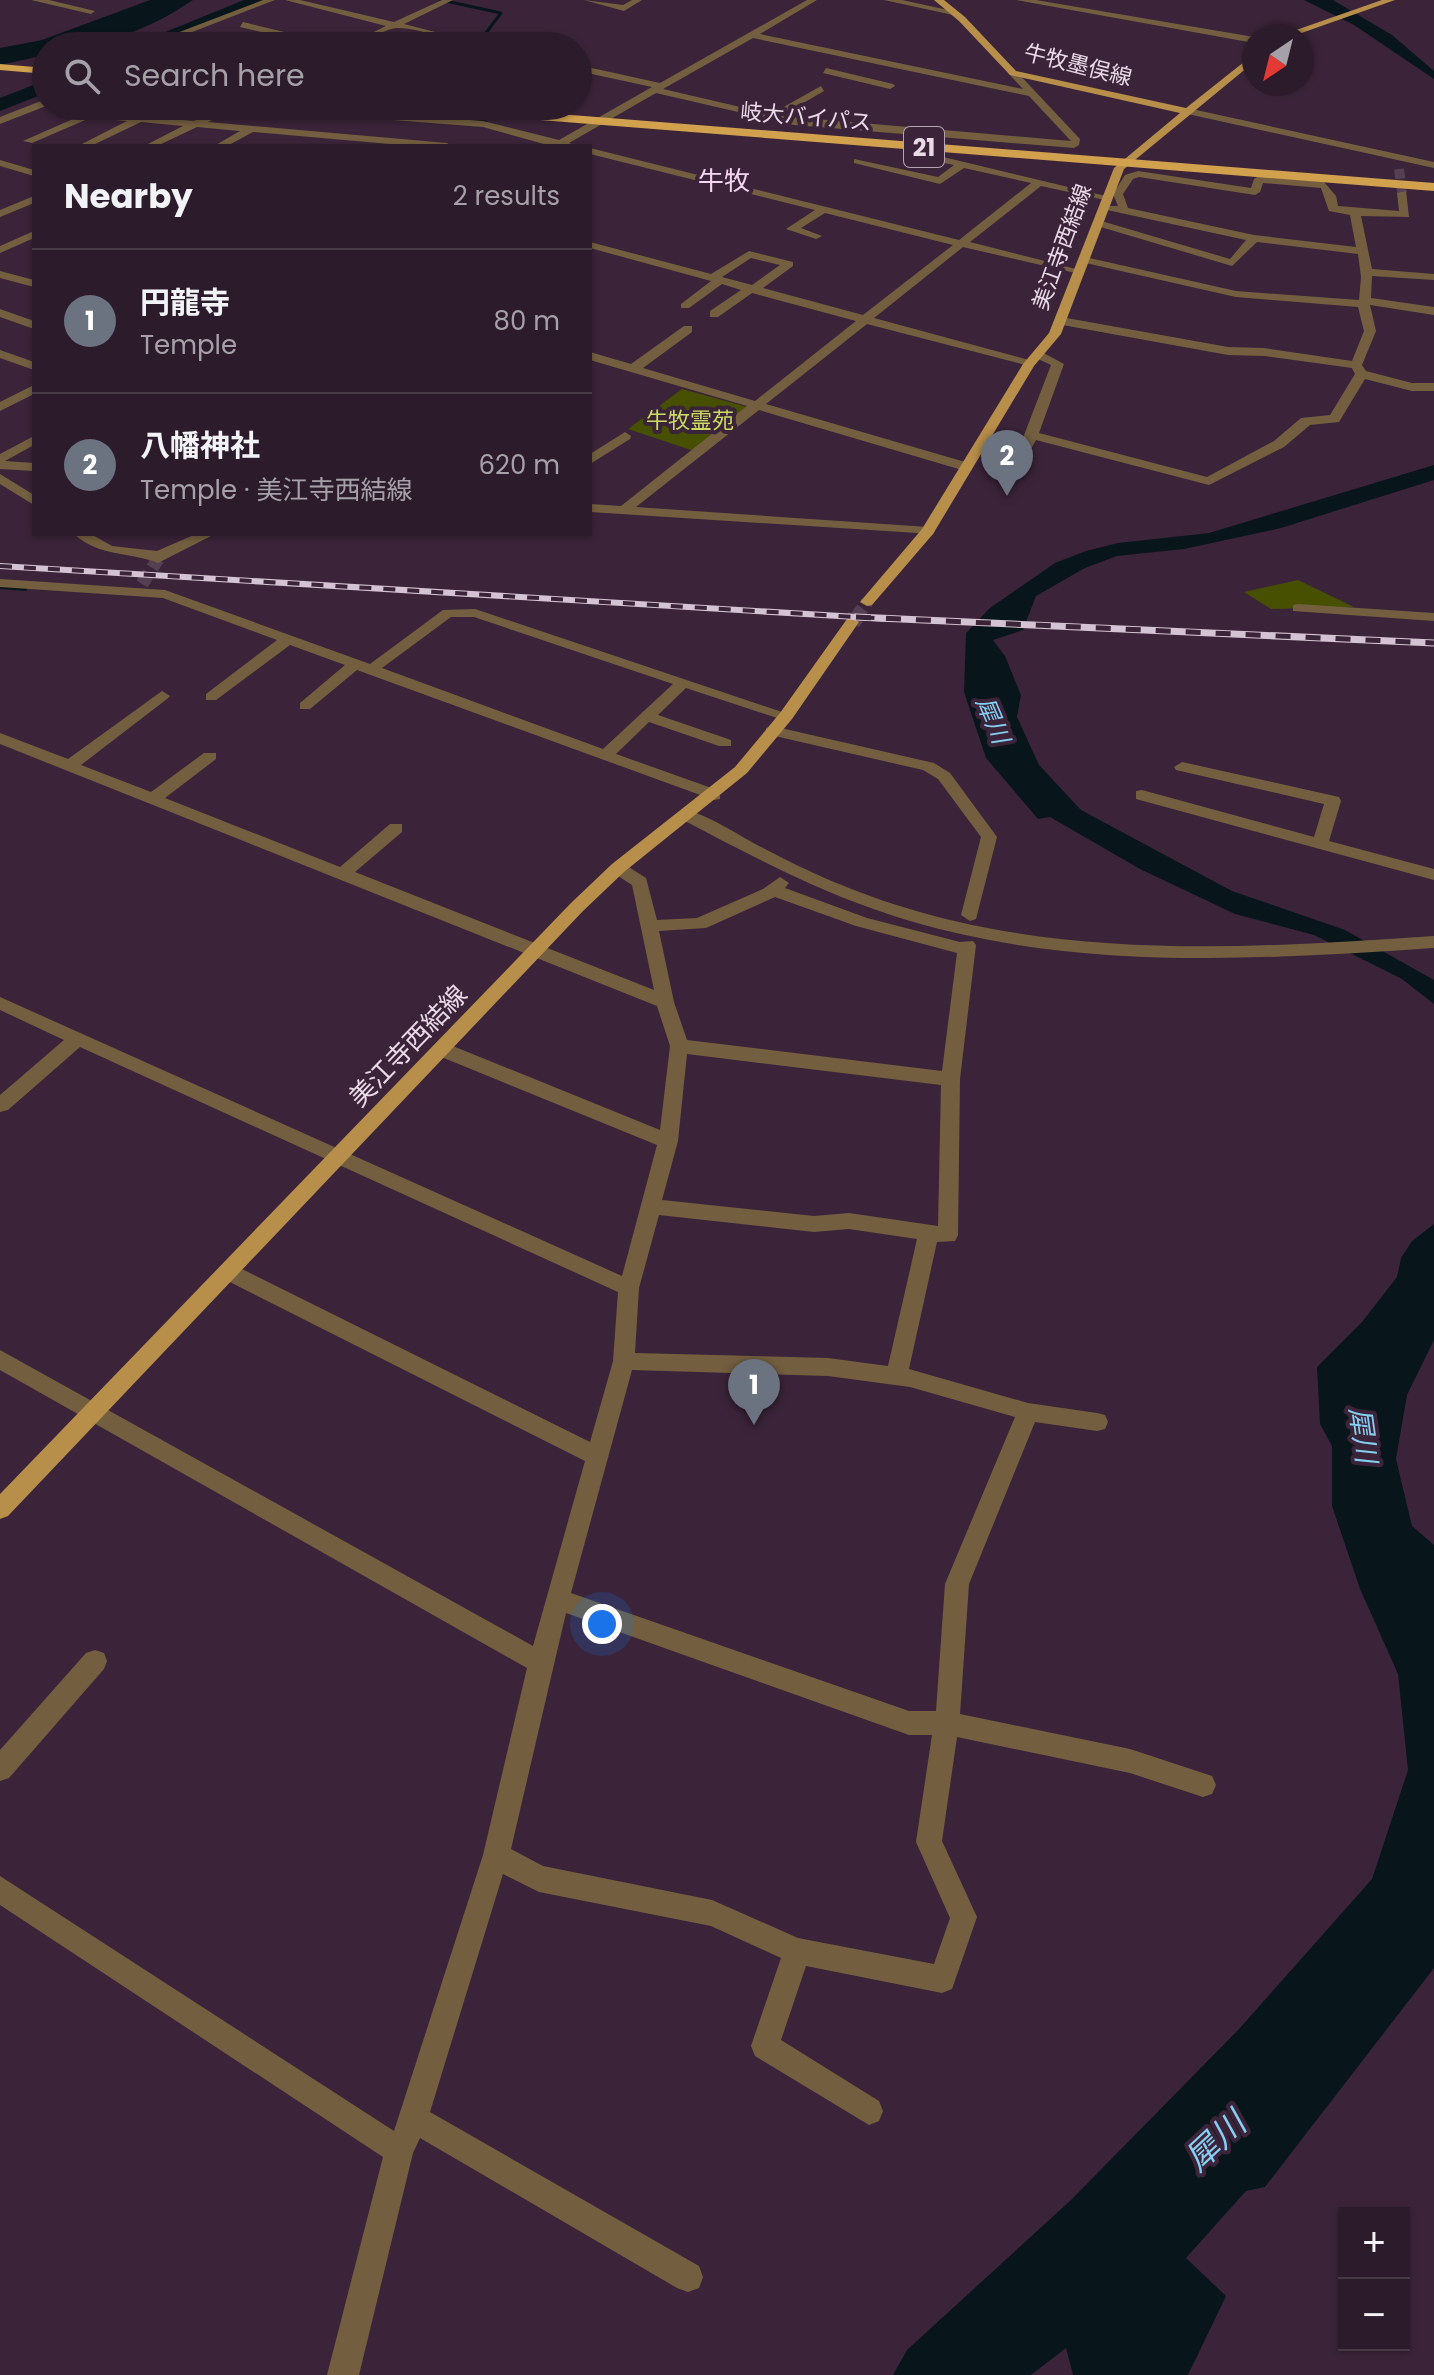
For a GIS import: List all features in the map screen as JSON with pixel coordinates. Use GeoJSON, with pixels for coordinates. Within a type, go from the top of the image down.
{"type":"FeatureCollection","features":[{"type":"Feature","properties":{"kind":"highway"},"geometry":{"type":"LineString","coordinates":[[0,70],[32,73]]}},
{"type":"Feature","properties":{"kind":"highway","name":"岐大バイパス"},"geometry":{"type":"LineString","coordinates":[[592,116],[605,118]]}},
{"type":"Feature","properties":{"kind":"highway","name":"岐大バイパス"},"geometry":{"type":"LineString","coordinates":[[592,117],[1434,181]]}},
{"type":"Feature","properties":{"kind":"highway","name":"岐大バイパス"},"geometry":{"type":"LineString","coordinates":[[1129,159],[1434,187]]}},
{"type":"Feature","properties":{"kind":"main road","name":"牛牧墨俣線"},"geometry":{"type":"LineString","coordinates":[[938,0],[1013,73],[1187,111]]}},
{"type":"Feature","properties":{"kind":"main road"},"geometry":{"type":"LineString","coordinates":[[1314,24],[1391,0]]}},
{"type":"Feature","properties":{"kind":"main road","name":"美江寺西結線"},"geometry":{"type":"LineString","coordinates":[[867,602],[928,531],[1033,359],[1055,334],[1104,202],[1129,159],[1242,67]]}},
{"type":"Feature","properties":{"kind":"main road","name":"美江寺西結線"},"geometry":{"type":"LineString","coordinates":[[0,1509],[533,950],[618,868],[714,795],[741,770],[786,716],[852,622]]}},
{"type":"Feature","properties":{"kind":"street"},"geometry":{"type":"LineString","coordinates":[[35,0],[91,11]]}},
{"type":"Feature","properties":{"kind":"street"},"geometry":{"type":"LineString","coordinates":[[185,32],[271,0]]}},
{"type":"Feature","properties":{"kind":"street"},"geometry":{"type":"LineString","coordinates":[[289,0],[424,32]]}},
{"type":"Feature","properties":{"kind":"street"},"geometry":{"type":"LineString","coordinates":[[379,32],[449,0]]}},
{"type":"Feature","properties":{"kind":"street"},"geometry":{"type":"LineString","coordinates":[[588,0],[624,8],[638,0]]}},
{"type":"Feature","properties":{"kind":"street"},"geometry":{"type":"LineString","coordinates":[[565,144],[813,0]]}},
{"type":"Feature","properties":{"kind":"street"},"geometry":{"type":"LineString","coordinates":[[888,0],[953,12]]}},
{"type":"Feature","properties":{"kind":"street"},"geometry":{"type":"LineString","coordinates":[[1020,0],[1242,38]]}},
{"type":"Feature","properties":{"kind":"street"},"geometry":{"type":"LineString","coordinates":[[243,25],[272,32]]}},
{"type":"Feature","properties":{"kind":"street"},"geometry":{"type":"LineString","coordinates":[[752,35],[1032,94]]}},
{"type":"Feature","properties":{"kind":"street"},"geometry":{"type":"LineString","coordinates":[[848,76],[873,61]]}},
{"type":"Feature","properties":{"kind":"street"},"geometry":{"type":"LineString","coordinates":[[826,71],[890,86]]}},
{"type":"Feature","properties":{"kind":"street"},"geometry":{"type":"LineString","coordinates":[[592,72],[771,118],[1074,145],[1076,141],[1013,73]]}},
{"type":"Feature","properties":{"kind":"street"},"geometry":{"type":"LineString","coordinates":[[771,118],[821,91]]}},
{"type":"Feature","properties":{"kind":"street"},"geometry":{"type":"LineString","coordinates":[[0,121],[32,108]]}},
{"type":"Feature","properties":{"kind":"street"},"geometry":{"type":"LineString","coordinates":[[1187,111],[1434,165]]}},
{"type":"Feature","properties":{"kind":"street"},"geometry":{"type":"LineString","coordinates":[[28,141],[77,120]]}},
{"type":"Feature","properties":{"kind":"street"},"geometry":{"type":"LineString","coordinates":[[87,144],[138,120]]}},
{"type":"Feature","properties":{"kind":"street"},"geometry":{"type":"LineString","coordinates":[[154,120],[427,144],[468,122]]}},
{"type":"Feature","properties":{"kind":"street"},"geometry":{"type":"LineString","coordinates":[[153,144],[204,120]]}},
{"type":"Feature","properties":{"kind":"street"},"geometry":{"type":"LineString","coordinates":[[441,120],[468,122],[559,144]]}},
{"type":"Feature","properties":{"kind":"street"},"geometry":{"type":"LineString","coordinates":[[224,144],[254,128]]}},
{"type":"Feature","properties":{"kind":"street"},"geometry":{"type":"LineString","coordinates":[[14,137],[38,144]]}},
{"type":"Feature","properties":{"kind":"street"},"geometry":{"type":"LineString","coordinates":[[359,144],[370,138]]}},
{"type":"Feature","properties":{"kind":"street"},"geometry":{"type":"LineString","coordinates":[[592,151],[1080,273]]}},
{"type":"Feature","properties":{"kind":"street"},"geometry":{"type":"LineString","coordinates":[[935,158],[1039,182],[1121,209],[1254,238],[1362,251]]}},
{"type":"Feature","properties":{"kind":"street"},"geometry":{"type":"LineString","coordinates":[[858,161],[940,181],[962,164]]}},
{"type":"Feature","properties":{"kind":"street"},"geometry":{"type":"LineString","coordinates":[[1399,169],[1410,167],[1416,161]]}},
{"type":"Feature","properties":{"kind":"street"},"geometry":{"type":"LineString","coordinates":[[0,163],[32,172]]}},
{"type":"Feature","properties":{"kind":"street"},"geometry":{"type":"LineString","coordinates":[[1121,209],[1124,207],[1118,194],[1131,175],[1191,180],[1255,192],[1259,179],[1324,185],[1331,196],[1333,209],[1405,215],[1402,193]]}},
{"type":"Feature","properties":{"kind":"street"},"geometry":{"type":"LineString","coordinates":[[623,511],[1039,182]]}},
{"type":"Feature","properties":{"kind":"street"},"geometry":{"type":"LineString","coordinates":[[0,199],[21,205]]}},
{"type":"Feature","properties":{"kind":"street"},"geometry":{"type":"LineString","coordinates":[[0,214],[32,200]]}},
{"type":"Feature","properties":{"kind":"street"},"geometry":{"type":"LineString","coordinates":[[816,236],[792,229],[824,209]]}},
{"type":"Feature","properties":{"kind":"street"},"geometry":{"type":"LineString","coordinates":[[1032,435],[1209,481],[1279,444],[1306,421],[1334,419],[1343,400],[1358,384],[1358,369],[1370,331],[1364,322],[1367,272],[1355,212]]}},
{"type":"Feature","properties":{"kind":"street"},"geometry":{"type":"LineString","coordinates":[[1098,223],[1232,263],[1254,238]]}},
{"type":"Feature","properties":{"kind":"street"},"geometry":{"type":"LineString","coordinates":[[0,250],[32,235]]}},
{"type":"Feature","properties":{"kind":"street"},"geometry":{"type":"LineString","coordinates":[[0,237],[32,247]]}},
{"type":"Feature","properties":{"kind":"street"},"geometry":{"type":"LineString","coordinates":[[592,246],[865,319],[1058,364],[1026,446],[1003,453],[979,449]]}},
{"type":"Feature","properties":{"kind":"street"},"geometry":{"type":"LineString","coordinates":[[685,306],[749,254],[789,264],[714,314]]}},
{"type":"Feature","properties":{"kind":"street"},"geometry":{"type":"LineString","coordinates":[[1085,260],[1236,294],[1434,311]]}},
{"type":"Feature","properties":{"kind":"street"},"geometry":{"type":"LineString","coordinates":[[1367,272],[1434,277]]}},
{"type":"Feature","properties":{"kind":"street"},"geometry":{"type":"LineString","coordinates":[[0,274],[32,283]]}},
{"type":"Feature","properties":{"kind":"street"},"geometry":{"type":"LineString","coordinates":[[0,290],[20,280]]}},
{"type":"Feature","properties":{"kind":"street"},"geometry":{"type":"LineString","coordinates":[[0,313],[32,324]]}},
{"type":"Feature","properties":{"kind":"street"},"geometry":{"type":"LineString","coordinates":[[1061,321],[1228,351],[1264,352],[1358,369],[1412,387],[1434,387]]}},
{"type":"Feature","properties":{"kind":"street"},"geometry":{"type":"LineString","coordinates":[[633,369],[688,329]]}},
{"type":"Feature","properties":{"kind":"street"},"geometry":{"type":"LineString","coordinates":[[0,354],[32,365]]}},
{"type":"Feature","properties":{"kind":"street"},"geometry":{"type":"LineString","coordinates":[[592,357],[967,467]]}},
{"type":"Feature","properties":{"kind":"street"},"geometry":{"type":"LineString","coordinates":[[592,373],[608,361]]}},
{"type":"Feature","properties":{"kind":"street"},"geometry":{"type":"LineString","coordinates":[[0,407],[32,390]]}},
{"type":"Feature","properties":{"kind":"street"},"geometry":{"type":"LineString","coordinates":[[592,459],[625,436]]}},
{"type":"Feature","properties":{"kind":"street"},"geometry":{"type":"LineString","coordinates":[[0,459],[32,441]]}},
{"type":"Feature","properties":{"kind":"street"},"geometry":{"type":"LineString","coordinates":[[0,465],[32,467]]}},
{"type":"Feature","properties":{"kind":"street"},"geometry":{"type":"LineString","coordinates":[[0,478],[32,500]]}},
{"type":"Feature","properties":{"kind":"street"},"geometry":{"type":"LineString","coordinates":[[592,508],[928,531]]}},
{"type":"Feature","properties":{"kind":"street"},"geometry":{"type":"LineString","coordinates":[[86,536],[109,550],[158,557],[204,536]]}},
{"type":"Feature","properties":{"kind":"street"},"geometry":{"type":"LineString","coordinates":[[0,583],[141,587],[165,594],[714,795]]}},
{"type":"Feature","properties":{"kind":"street"},"geometry":{"type":"LineString","coordinates":[[1298,608],[1434,617]]}},
{"type":"Feature","properties":{"kind":"street"},"geometry":{"type":"LineString","coordinates":[[372,669],[448,613],[475,613],[786,716]]}},
{"type":"Feature","properties":{"kind":"street"},"geometry":{"type":"LineString","coordinates":[[211,697],[287,640]]}},
{"type":"Feature","properties":{"kind":"street"},"geometry":{"type":"LineString","coordinates":[[305,706],[355,664]]}},
{"type":"Feature","properties":{"kind":"street"},"geometry":{"type":"LineString","coordinates":[[605,755],[684,682]]}},
{"type":"Feature","properties":{"kind":"street"},"geometry":{"type":"LineString","coordinates":[[68,767],[162,696]]}},
{"type":"Feature","properties":{"kind":"street"},"geometry":{"type":"LineString","coordinates":[[646,716],[725,743]]}},
{"type":"Feature","properties":{"kind":"street"},"geometry":{"type":"LineString","coordinates":[[772,731],[928,766],[944,776],[989,837],[970,915]]}},
{"type":"Feature","properties":{"kind":"street"},"geometry":{"type":"LineString","coordinates":[[0,738],[665,1002]]}},
{"type":"Feature","properties":{"kind":"street"},"geometry":{"type":"LineString","coordinates":[[151,800],[210,756]]}},
{"type":"Feature","properties":{"kind":"street"},"geometry":{"type":"LineString","coordinates":[[1182,767],[1333,801],[1320,843]]}},
{"type":"Feature","properties":{"kind":"street"},"geometry":{"type":"LineString","coordinates":[[1142,795],[1434,875]]}},
{"type":"Feature","properties":{"kind":"street"},"geometry":{"type":"LineString","coordinates":[[687,815],[837,889],[975,931],[1058,947],[1129,954],[1255,952],[1429,942]]}},
{"type":"Feature","properties":{"kind":"street"},"geometry":{"type":"LineString","coordinates":[[341,875],[396,828]]}},
{"type":"Feature","properties":{"kind":"street"},"geometry":{"type":"LineString","coordinates":[[343,2375],[399,2151],[414,2119],[496,1855],[540,1663],[624,1361],[629,1288],[668,1141],[679,1046],[665,1002],[640,882],[618,868]]}},
{"type":"Feature","properties":{"kind":"street"},"geometry":{"type":"LineString","coordinates":[[651,926],[700,924],[772,890],[793,869]]}},
{"type":"Feature","properties":{"kind":"street"},"geometry":{"type":"LineString","coordinates":[[650,1206],[814,1224],[849,1221],[948,1235],[951,1079],[967,947],[862,922],[772,890]]}},
{"type":"Feature","properties":{"kind":"street"},"geometry":{"type":"LineString","coordinates":[[0,1003],[629,1288]]}},
{"type":"Feature","properties":{"kind":"street"},"geometry":{"type":"LineString","coordinates":[[1,1105],[77,1039]]}},
{"type":"Feature","properties":{"kind":"street"},"geometry":{"type":"LineString","coordinates":[[679,1046],[951,1079]]}},
{"type":"Feature","properties":{"kind":"street"},"geometry":{"type":"LineString","coordinates":[[441,1049],[668,1141]]}},
{"type":"Feature","properties":{"kind":"street"},"geometry":{"type":"LineString","coordinates":[[897,1376],[929,1233]]}},
{"type":"Feature","properties":{"kind":"street"},"geometry":{"type":"LineString","coordinates":[[229,1272],[597,1456]]}},
{"type":"Feature","properties":{"kind":"street"},"geometry":{"type":"LineString","coordinates":[[0,1359],[540,1663]]}},
{"type":"Feature","properties":{"kind":"street"},"geometry":{"type":"LineString","coordinates":[[624,1361],[828,1367],[897,1376],[1028,1412],[1097,1422]]}},
{"type":"Feature","properties":{"kind":"street"},"geometry":{"type":"LineString","coordinates":[[496,1855],[539,1879],[712,1913],[797,1951],[942,1979],[964,1917],[929,1842],[947,1723],[957,1584],[1028,1412]]}},
{"type":"Feature","properties":{"kind":"street"},"geometry":{"type":"LineString","coordinates":[[558,1599],[909,1723],[947,1723],[1130,1761],[1203,1785]]}},
{"type":"Feature","properties":{"kind":"street"},"geometry":{"type":"LineString","coordinates":[[0,1769],[95,1661]]}},
{"type":"Feature","properties":{"kind":"street"},"geometry":{"type":"LineString","coordinates":[[0,1889],[399,2151]]}},
{"type":"Feature","properties":{"kind":"street"},"geometry":{"type":"LineString","coordinates":[[797,1951],[765,2046],[869,2111]]}},
{"type":"Feature","properties":{"kind":"street"},"geometry":{"type":"LineString","coordinates":[[414,2119],[688,2277]]}},
{"type":"Feature","properties":{"kind":"green space","name":"牛牧霊苑"},"geometry":{"type":"Polygon","coordinates":[[[682,389],[751,408],[697,452],[628,429],[682,389]]]}},
{"type":"Feature","properties":{"kind":"green space"},"geometry":{"type":"Polygon","coordinates":[[[1298,580],[1354,607],[1271,609],[1244,592],[1298,580]]]}},
{"type":"Feature","properties":{"kind":"water"},"geometry":{"type":"Polygon","coordinates":[[[150,0],[193,0],[132,32],[64,32],[150,0]]]}},
{"type":"Feature","properties":{"kind":"water"},"geometry":{"type":"Polygon","coordinates":[[[1304,0],[1333,0],[1392,35],[1434,71],[1434,79],[1354,25],[1304,0]]]}},
{"type":"Feature","properties":{"kind":"water"},"geometry":{"type":"Polygon","coordinates":[[[32,42],[32,58],[0,65],[0,48],[32,42]]]}},
{"type":"Feature","properties":{"kind":"water","name":"犀川"},"geometry":{"type":"Polygon","coordinates":[[[1434,465],[1434,480],[1281,528],[1184,549],[1117,556],[1085,568],[1036,596],[1023,630],[993,640],[1005,656],[1021,695],[1017,717],[1039,765],[1081,810],[1232,891],[1345,930],[1434,980],[1434,1004],[1402,979],[1314,935],[1235,914],[1140,869],[1050,817],[1038,819],[986,758],[964,692],[966,633],[990,608],[1055,563],[1118,543],[1209,533],[1434,465]]]}},
{"type":"Feature","properties":{"kind":"water","name":"犀川"},"geometry":{"type":"Polygon","coordinates":[[[1434,1224],[1434,1340],[1407,1395],[1396,1459],[1412,1526],[1434,1545],[1434,1968],[1265,2187],[1246,2191],[1186,2258],[1226,2296],[1188,2375],[1073,2375],[1066,2348],[1031,2375],[893,2375],[907,2350],[1072,2199],[1239,2029],[1372,1879],[1408,1770],[1398,1674],[1360,1589],[1332,1506],[1332,1446],[1320,1424],[1317,1367],[1362,1322],[1397,1277],[1401,1258],[1412,1241],[1434,1224]]]}},
{"type":"Feature","properties":{"kind":"waterway"},"geometry":{"type":"LineString","coordinates":[[176,32],[259,0]]}},
{"type":"Feature","properties":{"kind":"waterway"},"geometry":{"type":"LineString","coordinates":[[441,0],[501,13],[487,32]]}},
{"type":"Feature","properties":{"kind":"waterway"},"geometry":{"type":"LineString","coordinates":[[0,105],[32,92]]}},
{"type":"Feature","properties":{"kind":"waterway"},"geometry":{"type":"LineString","coordinates":[[464,120],[486,122]]}},
{"type":"Feature","properties":{"kind":"waterway"},"geometry":{"type":"LineString","coordinates":[[0,587],[25,589]]}},
{"type":"Feature","properties":{"kind":"tunnel"},"geometry":{"type":"LineString","coordinates":[[1399,169],[1402,193]]}},
{"type":"Feature","properties":{"kind":"tunnel"},"geometry":{"type":"LineString","coordinates":[[142,584],[158,559]]}},
{"type":"Feature","properties":{"kind":"tunnel"},"geometry":{"type":"LineString","coordinates":[[855,619],[867,602]]}},
{"type":"Feature","properties":{"kind":"tunnel"},"geometry":{"type":"LineString","coordinates":[[852,622],[856,617]]}},
{"type":"Feature","properties":{"kind":"railway"},"geometry":{"type":"LineString","coordinates":[[0,566],[858,617]]}},
{"type":"Feature","properties":{"kind":"railway"},"geometry":{"type":"LineString","coordinates":[[858,617],[1434,643]]}},
{"type":"Feature","properties":{"kind":"railway"},"geometry":{"type":"LineString","coordinates":[[858,617],[890,619]]}},
{"type":"Feature","properties":{"kind":"place","name":"八幡神社"},"geometry":{"type":"Point","coordinates":[1007,496]}},
{"type":"Feature","properties":{"kind":"place","name":"円龍寺"},"geometry":{"type":"Point","coordinates":[754,1425]}},
{"type":"Feature","properties":{"kind":"district","name":"牛牧"},"geometry":{"type":"Point","coordinates":[724,181]}}]}
